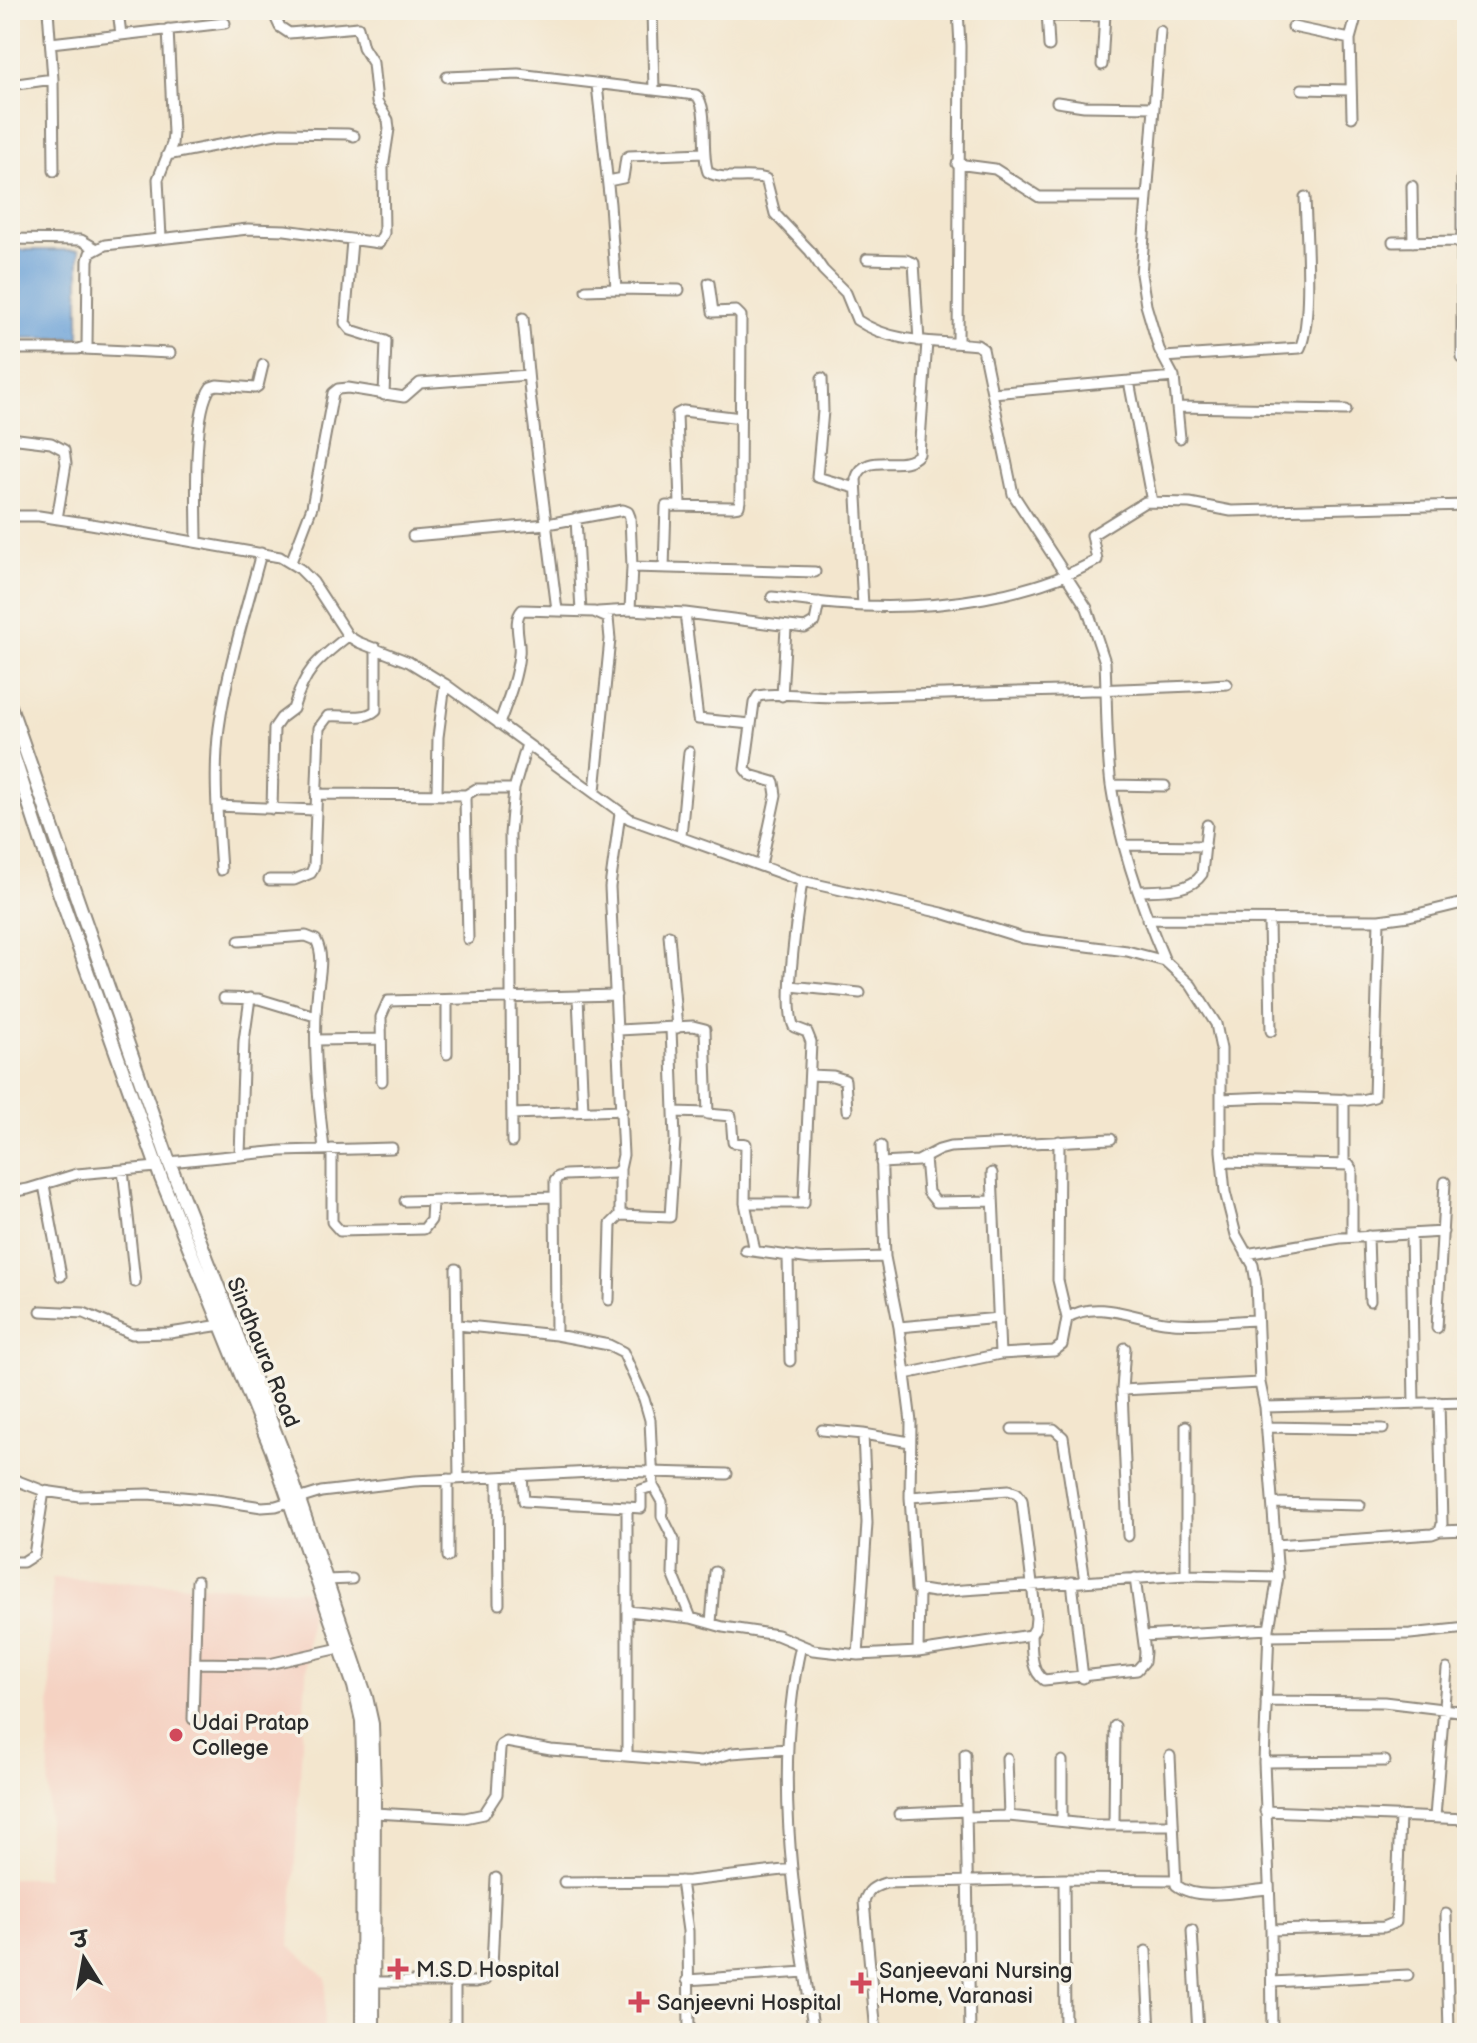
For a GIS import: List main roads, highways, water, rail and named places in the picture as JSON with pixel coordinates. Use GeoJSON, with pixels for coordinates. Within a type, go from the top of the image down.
{"type":"FeatureCollection","features":[{"type":"Feature","properties":{"kind":"water"},"geometry":{"type":"Polygon","coordinates":[[[10,250],[79,250],[79,338],[10,338],[10,250]]]}},
{"type":"Feature","properties":{"kind":"place","name":"Udai Pratap College"},"geometry":{"type":"Point","coordinates":[176,1735]}},
{"type":"Feature","properties":{"kind":"place","name":"M.S.D Hospital"},"geometry":{"type":"Point","coordinates":[398,1969]}},
{"type":"Feature","properties":{"kind":"place","name":"Sanjeevani Nursing Home, Varanasi"},"geometry":{"type":"Point","coordinates":[861,1983]}},
{"type":"Feature","properties":{"kind":"place","name":"Sanjeevni Hospital"},"geometry":{"type":"Point","coordinates":[639,2002]}}]}
